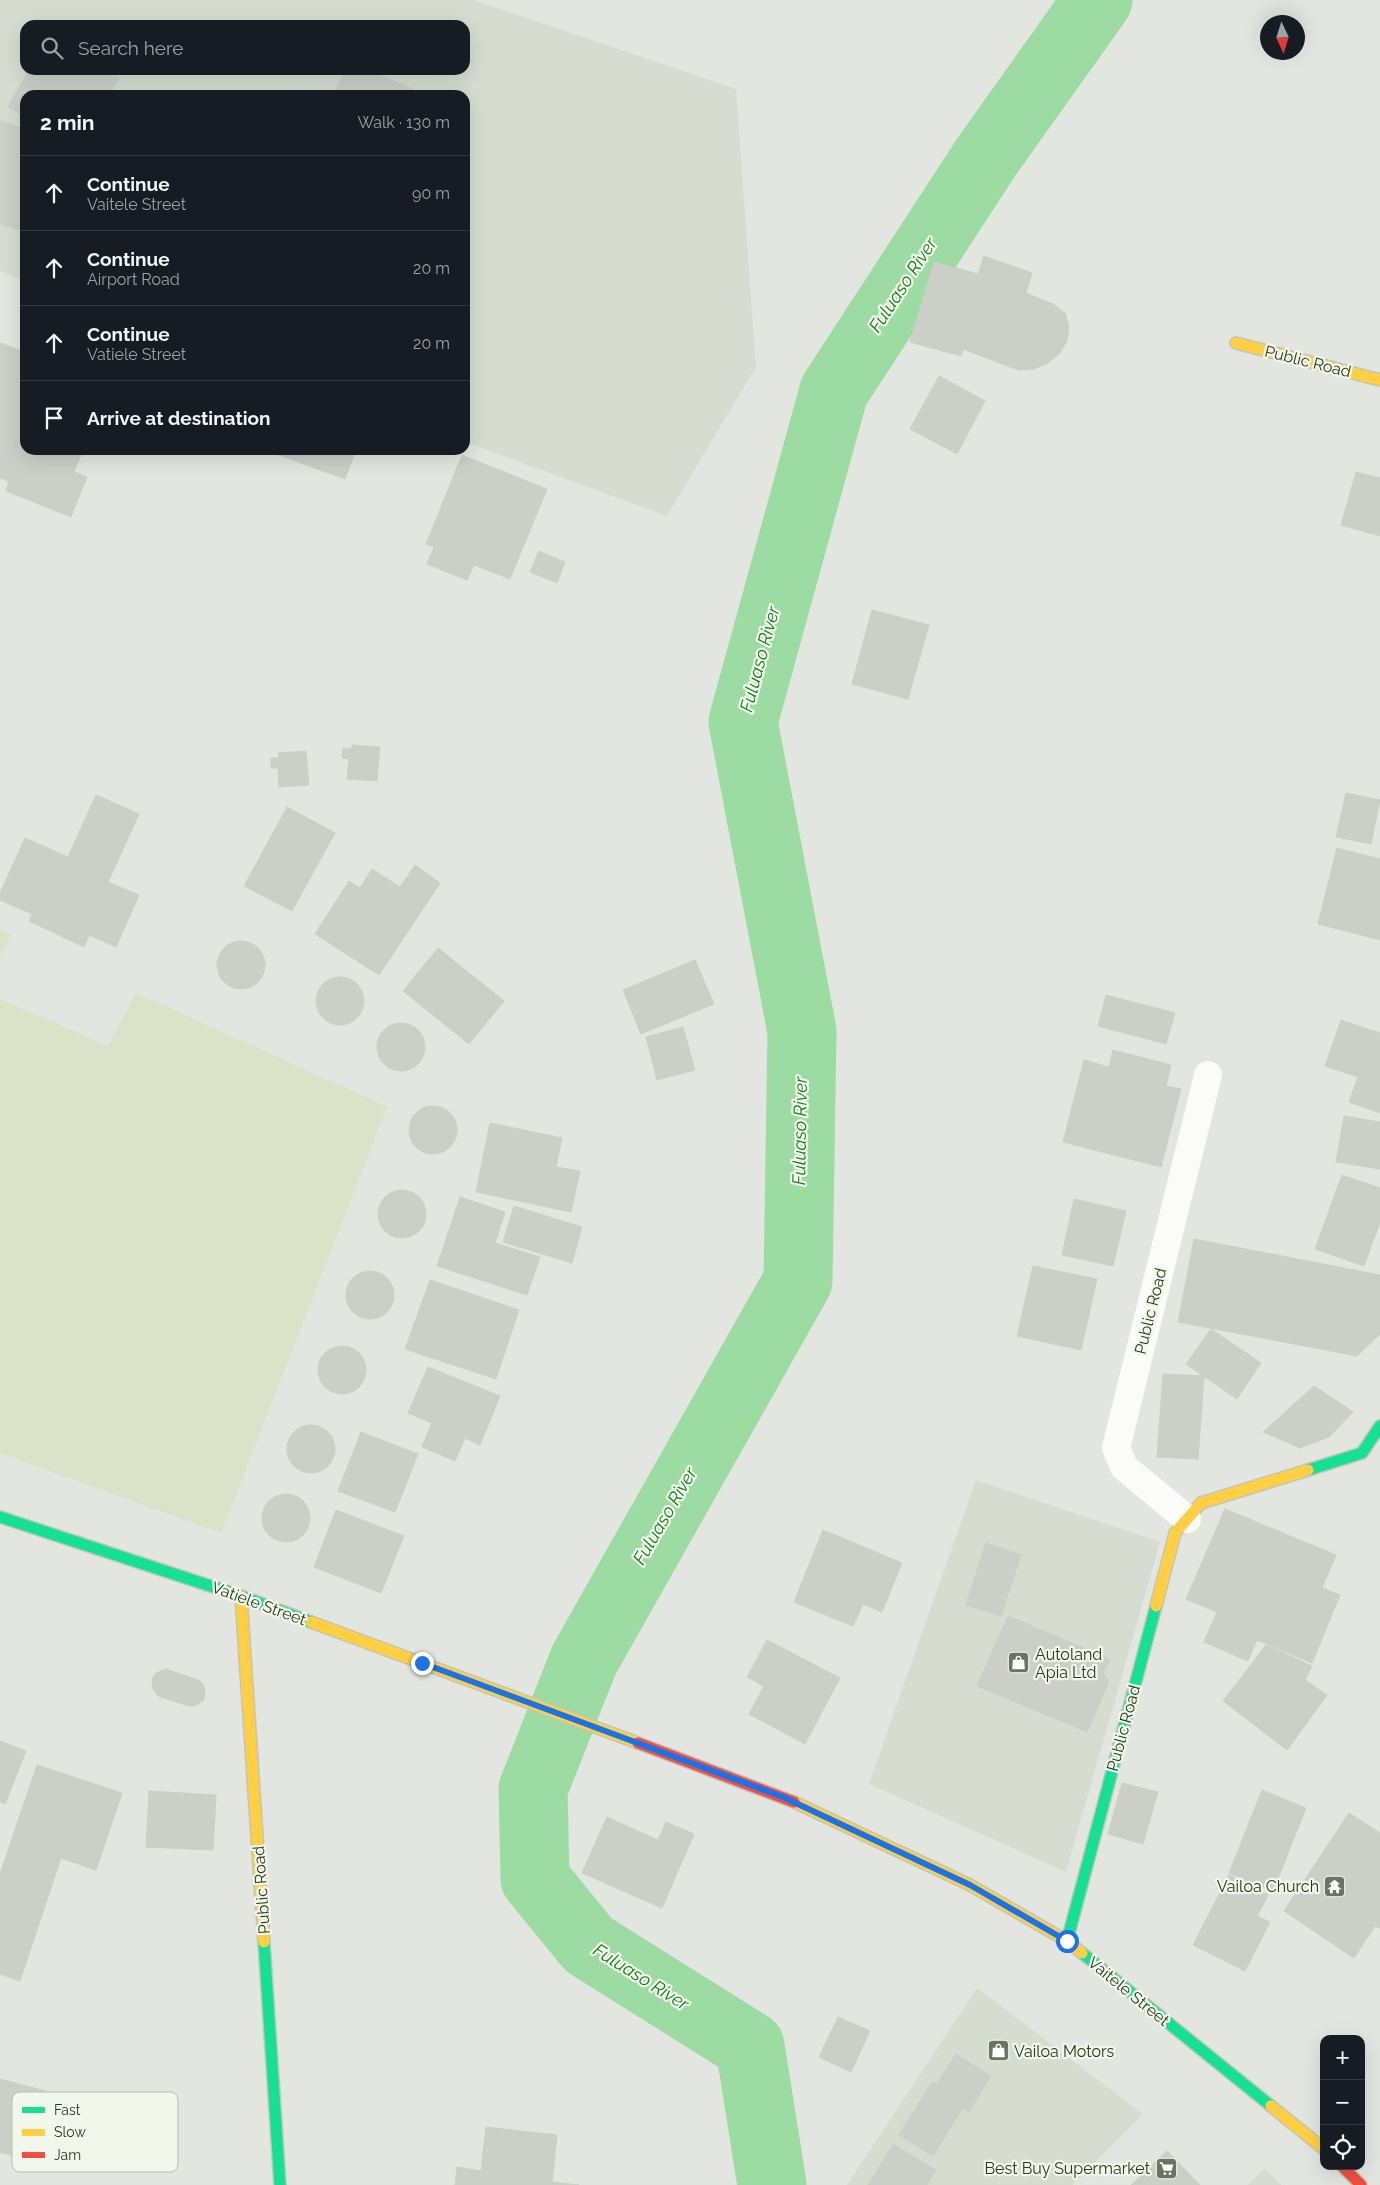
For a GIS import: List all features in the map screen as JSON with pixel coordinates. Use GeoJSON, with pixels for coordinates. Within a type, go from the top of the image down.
{"type":"FeatureCollection","features":[{"type":"Feature","properties":{"kind":"main road","name":"Public Road"},"geometry":{"type":"LineString","coordinates":[[1236,343],[1380,380]]}},
{"type":"Feature","properties":{"kind":"main road","name":"Public Road"},"geometry":{"type":"LineString","coordinates":[[1067,1941],[1175,1533],[1201,1503],[1362,1453],[1380,1426]]}},
{"type":"Feature","properties":{"kind":"main road","name":"Vatiele Street"},"geometry":{"type":"LineString","coordinates":[[0,1517],[241,1596],[613,1733]]}},
{"type":"Feature","properties":{"kind":"main road","name":"Public Road"},"geometry":{"type":"LineString","coordinates":[[241,1596],[280,2185]]}},
{"type":"Feature","properties":{"kind":"main road","name":"Vaitele Street"},"geometry":{"type":"LineString","coordinates":[[613,1733],[783,1797],[970,1885],[1067,1941],[1320,2146]]}},
{"type":"Feature","properties":{"kind":"main road"},"geometry":{"type":"LineString","coordinates":[[1346,2170],[1361,2185]]}},
{"type":"Feature","properties":{"kind":"street","name":"Public Road"},"geometry":{"type":"LineString","coordinates":[[1187,1519],[1124,1467],[1116,1448],[1208,1074]]}},
{"type":"Feature","properties":{"kind":"shaded area"},"geometry":{"type":"Polygon","coordinates":[[[0,0],[474,0],[736,89],[756,367],[667,516],[470,444],[470,90],[20,90],[20,279],[0,271],[0,0]]]}},
{"type":"Feature","properties":{"kind":"shaded area","name":"Autoland Apia Ltd"},"geometry":{"type":"Polygon","coordinates":[[[976,1480],[1160,1542],[1066,1872],[869,1784],[976,1480]]]}},
{"type":"Feature","properties":{"kind":"shaded area","name":"Vailoa Motors"},"geometry":{"type":"Polygon","coordinates":[[[977,1988],[1143,2114],[1072,2185],[847,2185],[977,1988]]]}},
{"type":"Feature","properties":{"kind":"shaded area"},"geometry":{"type":"Polygon","coordinates":[[[1265,2168],[1281,2185],[1248,2185],[1265,2168]]]}},
{"type":"Feature","properties":{"kind":"green space"},"geometry":{"type":"Polygon","coordinates":[[[0,929],[11,934],[0,957],[0,929]]]}},
{"type":"Feature","properties":{"kind":"green space"},"geometry":{"type":"Polygon","coordinates":[[[136,993],[387,1107],[221,1533],[0,1453],[0,999],[108,1046],[136,993]]]}},
{"type":"Feature","properties":{"kind":"building"},"geometry":{"type":"Polygon","coordinates":[[[26,75],[114,75],[119,78],[112,90],[20,90],[20,113],[8,107],[26,75]]]}},
{"type":"Feature","properties":{"kind":"building"},"geometry":{"type":"Polygon","coordinates":[[[343,75],[379,75],[415,90],[336,90],[343,75]]]}},
{"type":"Feature","properties":{"kind":"building"},"geometry":{"type":"Polygon","coordinates":[[[0,121],[20,127],[20,230],[0,224],[0,121]]]}},
{"type":"Feature","properties":{"kind":"building"},"geometry":{"type":"Polygon","coordinates":[[[984,256],[1032,273],[1026,293],[1053,304],[1065,313],[1069,327],[1067,341],[1059,354],[1048,363],[1034,369],[1018,370],[963,349],[961,356],[910,342],[934,262],[978,274],[984,256]]]}},
{"type":"Feature","properties":{"kind":"building"},"geometry":{"type":"Polygon","coordinates":[[[0,343],[20,350],[20,455],[81,455],[74,472],[87,477],[71,517],[6,491],[9,481],[0,478],[0,343]]]}},
{"type":"Feature","properties":{"kind":"building"},"geometry":{"type":"Polygon","coordinates":[[[939,376],[985,401],[957,454],[910,429],[939,376]]]}},
{"type":"Feature","properties":{"kind":"building"},"geometry":{"type":"Polygon","coordinates":[[[279,455],[354,455],[345,479],[279,455]]]}},
{"type":"Feature","properties":{"kind":"building"},"geometry":{"type":"Polygon","coordinates":[[[462,455],[547,489],[510,579],[474,565],[467,580],[427,564],[434,547],[426,544],[462,455]]]}},
{"type":"Feature","properties":{"kind":"building"},"geometry":{"type":"Polygon","coordinates":[[[1356,472],[1380,478],[1380,536],[1341,525],[1356,472]]]}},
{"type":"Feature","properties":{"kind":"building"},"geometry":{"type":"Polygon","coordinates":[[[539,551],[565,562],[557,583],[530,572],[539,551]]]}},
{"type":"Feature","properties":{"kind":"building"},"geometry":{"type":"Polygon","coordinates":[[[872,610],[929,625],[908,699],[852,684],[872,610]]]}},
{"type":"Feature","properties":{"kind":"building"},"geometry":{"type":"Polygon","coordinates":[[[352,745],[380,747],[377,781],[347,779],[349,759],[342,758],[343,748],[351,749],[352,745]]]}},
{"type":"Feature","properties":{"kind":"building"},"geometry":{"type":"Polygon","coordinates":[[[306,751],[309,785],[279,787],[278,768],[271,768],[271,758],[279,758],[278,753],[306,751]]]}},
{"type":"Feature","properties":{"kind":"building"},"geometry":{"type":"Polygon","coordinates":[[[1346,793],[1380,800],[1371,844],[1336,837],[1346,793]]]}},
{"type":"Feature","properties":{"kind":"building"},"geometry":{"type":"Polygon","coordinates":[[[96,795],[139,814],[108,882],[139,895],[116,947],[89,935],[84,947],[29,921],[32,914],[0,900],[0,893],[25,838],[68,857],[96,795]]]}},
{"type":"Feature","properties":{"kind":"building"},"geometry":{"type":"Polygon","coordinates":[[[287,807],[335,833],[292,911],[244,886],[287,807]]]}},
{"type":"Feature","properties":{"kind":"building"},"geometry":{"type":"Polygon","coordinates":[[[1337,848],[1380,859],[1380,940],[1318,924],[1337,848]]]}},
{"type":"Feature","properties":{"kind":"building"},"geometry":{"type":"Polygon","coordinates":[[[415,865],[440,883],[379,975],[315,934],[349,881],[360,888],[372,869],[400,887],[415,865]]]}},
{"type":"Feature","properties":{"kind":"building"},"geometry":{"type":"Polygon","coordinates":[[[241,941],[250,943],[258,948],[263,956],[265,965],[263,974],[258,982],[250,987],[241,989],[232,987],[224,982],[219,974],[217,965],[219,956],[224,948],[232,943],[241,941]]]}},
{"type":"Feature","properties":{"kind":"building"},"geometry":{"type":"Polygon","coordinates":[[[438,948],[504,1001],[469,1044],[403,991],[438,948]]]}},
{"type":"Feature","properties":{"kind":"building"},"geometry":{"type":"Polygon","coordinates":[[[695,960],[714,1004],[641,1034],[623,990],[695,960]]]}},
{"type":"Feature","properties":{"kind":"building"},"geometry":{"type":"Polygon","coordinates":[[[340,977],[349,979],[357,984],[362,992],[364,1001],[362,1010],[357,1018],[349,1023],[340,1025],[331,1023],[323,1018],[318,1010],[316,1001],[318,992],[323,984],[331,979],[340,977]]]}},
{"type":"Feature","properties":{"kind":"building"},"geometry":{"type":"Polygon","coordinates":[[[1106,995],[1175,1013],[1166,1044],[1098,1026],[1106,995]]]}},
{"type":"Feature","properties":{"kind":"building"},"geometry":{"type":"Polygon","coordinates":[[[1341,1020],[1380,1033],[1380,1113],[1349,1102],[1358,1077],[1325,1066],[1341,1020]]]}},
{"type":"Feature","properties":{"kind":"building"},"geometry":{"type":"Polygon","coordinates":[[[401,1023],[410,1025],[418,1030],[423,1038],[425,1047],[423,1056],[418,1064],[410,1069],[401,1071],[392,1069],[384,1064],[379,1056],[377,1047],[379,1038],[384,1030],[392,1025],[401,1023]]]}},
{"type":"Feature","properties":{"kind":"building"},"geometry":{"type":"Polygon","coordinates":[[[683,1027],[695,1070],[657,1080],[646,1037],[683,1027]]]}},
{"type":"Feature","properties":{"kind":"building"},"geometry":{"type":"Polygon","coordinates":[[[1113,1050],[1171,1065],[1166,1086],[1181,1089],[1161,1167],[1063,1142],[1084,1060],[1109,1067],[1113,1050]]]}},
{"type":"Feature","properties":{"kind":"building"},"geometry":{"type":"Polygon","coordinates":[[[433,1106],[442,1108],[450,1113],[455,1121],[457,1130],[455,1139],[450,1147],[442,1152],[433,1154],[424,1152],[416,1147],[411,1139],[409,1130],[411,1121],[416,1113],[424,1108],[433,1106]]]}},
{"type":"Feature","properties":{"kind":"building"},"geometry":{"type":"Polygon","coordinates":[[[1344,1116],[1380,1122],[1380,1169],[1336,1162],[1344,1116]]]}},
{"type":"Feature","properties":{"kind":"building"},"geometry":{"type":"Polygon","coordinates":[[[490,1123],[562,1138],[556,1167],[580,1171],[571,1212],[476,1192],[490,1123]]]}},
{"type":"Feature","properties":{"kind":"building"},"geometry":{"type":"Polygon","coordinates":[[[1342,1175],[1380,1188],[1380,1222],[1364,1266],[1315,1249],[1342,1175]]]}},
{"type":"Feature","properties":{"kind":"building"},"geometry":{"type":"Polygon","coordinates":[[[402,1190],[411,1192],[419,1197],[424,1205],[426,1214],[424,1223],[419,1231],[411,1236],[402,1238],[393,1236],[385,1231],[380,1223],[378,1214],[380,1205],[385,1197],[393,1192],[402,1190]]]}},
{"type":"Feature","properties":{"kind":"building"},"geometry":{"type":"Polygon","coordinates":[[[460,1197],[505,1212],[495,1243],[540,1257],[527,1295],[437,1266],[460,1197]]]}},
{"type":"Feature","properties":{"kind":"building"},"geometry":{"type":"Polygon","coordinates":[[[1074,1199],[1126,1211],[1113,1266],[1062,1255],[1074,1199]]]}},
{"type":"Feature","properties":{"kind":"building"},"geometry":{"type":"Polygon","coordinates":[[[514,1206],[582,1227],[572,1263],[503,1242],[514,1206]]]}},
{"type":"Feature","properties":{"kind":"building"},"geometry":{"type":"Polygon","coordinates":[[[1194,1239],[1380,1275],[1380,1334],[1357,1356],[1178,1322],[1194,1239]]]}},
{"type":"Feature","properties":{"kind":"building"},"geometry":{"type":"Polygon","coordinates":[[[1033,1266],[1097,1279],[1081,1350],[1017,1336],[1033,1266]]]}},
{"type":"Feature","properties":{"kind":"building"},"geometry":{"type":"Polygon","coordinates":[[[370,1271],[379,1273],[387,1278],[392,1286],[394,1295],[392,1304],[387,1312],[379,1317],[370,1319],[361,1317],[353,1312],[348,1304],[346,1295],[348,1286],[353,1278],[361,1273],[370,1271]]]}},
{"type":"Feature","properties":{"kind":"building"},"geometry":{"type":"Polygon","coordinates":[[[430,1280],[519,1310],[496,1379],[405,1349],[430,1280]]]}},
{"type":"Feature","properties":{"kind":"building"},"geometry":{"type":"Polygon","coordinates":[[[1211,1329],[1261,1363],[1237,1399],[1186,1364],[1211,1329]]]}},
{"type":"Feature","properties":{"kind":"building"},"geometry":{"type":"Polygon","coordinates":[[[342,1346],[351,1348],[359,1353],[364,1361],[366,1370],[364,1379],[359,1387],[351,1392],[342,1394],[333,1392],[325,1387],[320,1379],[318,1370],[320,1361],[325,1353],[333,1348],[342,1346]]]}},
{"type":"Feature","properties":{"kind":"building"},"geometry":{"type":"Polygon","coordinates":[[[428,1367],[500,1396],[480,1445],[465,1438],[455,1461],[422,1447],[432,1423],[408,1413],[428,1367]]]}},
{"type":"Feature","properties":{"kind":"building"},"geometry":{"type":"Polygon","coordinates":[[[1163,1374],[1204,1376],[1198,1459],[1157,1457],[1163,1374]]]}},
{"type":"Feature","properties":{"kind":"building"},"geometry":{"type":"Polygon","coordinates":[[[1314,1386],[1353,1412],[1329,1437],[1300,1448],[1263,1432],[1314,1386]]]}},
{"type":"Feature","properties":{"kind":"building"},"geometry":{"type":"Polygon","coordinates":[[[311,1425],[320,1427],[328,1432],[333,1440],[335,1449],[333,1458],[328,1466],[320,1471],[311,1473],[302,1471],[294,1466],[289,1458],[287,1449],[289,1440],[294,1432],[302,1427],[311,1425]]]}},
{"type":"Feature","properties":{"kind":"building"},"geometry":{"type":"Polygon","coordinates":[[[361,1432],[418,1454],[395,1512],[338,1491],[361,1432]]]}},
{"type":"Feature","properties":{"kind":"building"},"geometry":{"type":"Polygon","coordinates":[[[286,1494],[295,1496],[303,1501],[308,1509],[310,1518],[308,1527],[303,1535],[295,1540],[286,1542],[277,1540],[269,1535],[264,1527],[262,1518],[264,1509],[269,1501],[277,1496],[286,1494]]]}},
{"type":"Feature","properties":{"kind":"building"},"geometry":{"type":"Polygon","coordinates":[[[1225,1509],[1336,1555],[1322,1588],[1340,1595],[1312,1663],[1257,1640],[1248,1661],[1204,1642],[1217,1612],[1186,1599],[1225,1509]]]}},
{"type":"Feature","properties":{"kind":"building"},"geometry":{"type":"Polygon","coordinates":[[[336,1510],[404,1536],[381,1593],[314,1567],[336,1510]]]}},
{"type":"Feature","properties":{"kind":"building"},"geometry":{"type":"Polygon","coordinates":[[[823,1530],[902,1563],[882,1612],[863,1604],[853,1626],[794,1602],[823,1530]]]}},
{"type":"Feature","properties":{"kind":"building"},"geometry":{"type":"Polygon","coordinates":[[[986,1543],[1021,1555],[1001,1616],[966,1605],[986,1543]]]}},
{"type":"Feature","properties":{"kind":"building"},"geometry":{"type":"Polygon","coordinates":[[[1008,1616],[1110,1659],[1103,1674],[1109,1682],[1087,1732],[977,1686],[1008,1616]]]}},
{"type":"Feature","properties":{"kind":"building"},"geometry":{"type":"Polygon","coordinates":[[[767,1640],[840,1678],[805,1744],[749,1714],[764,1686],[747,1677],[767,1640]]]}},
{"type":"Feature","properties":{"kind":"building"},"geometry":{"type":"Polygon","coordinates":[[[1266,1645],[1312,1666],[1305,1680],[1327,1695],[1287,1750],[1223,1701],[1266,1645]]]}},
{"type":"Feature","properties":{"kind":"building"},"geometry":{"type":"Polygon","coordinates":[[[166,1669],[202,1683],[205,1689],[204,1700],[195,1706],[189,1706],[158,1696],[152,1687],[153,1677],[156,1673],[166,1669]]]}},
{"type":"Feature","properties":{"kind":"building"},"geometry":{"type":"Polygon","coordinates":[[[0,1741],[26,1751],[5,1804],[0,1802],[0,1741]]]}},
{"type":"Feature","properties":{"kind":"building"},"geometry":{"type":"Polygon","coordinates":[[[37,1765],[122,1793],[96,1870],[61,1858],[20,1981],[0,1974],[0,1874],[37,1765]]]}},
{"type":"Feature","properties":{"kind":"building"},"geometry":{"type":"Polygon","coordinates":[[[1122,1783],[1158,1792],[1143,1844],[1108,1834],[1122,1783]]]}},
{"type":"Feature","properties":{"kind":"building"},"geometry":{"type":"Polygon","coordinates":[[[1262,1790],[1306,1808],[1273,1891],[1229,1873],[1262,1790]]]}},
{"type":"Feature","properties":{"kind":"building"},"geometry":{"type":"Polygon","coordinates":[[[149,1791],[216,1795],[213,1850],[146,1847],[149,1791]]]}},
{"type":"Feature","properties":{"kind":"building"},"geometry":{"type":"Polygon","coordinates":[[[1349,1813],[1380,1833],[1380,1929],[1375,1926],[1354,1958],[1284,1911],[1349,1813]]]}},
{"type":"Feature","properties":{"kind":"building"},"geometry":{"type":"Polygon","coordinates":[[[607,1817],[658,1840],[666,1822],[694,1834],[662,1908],[582,1873],[607,1817]]]}},
{"type":"Feature","properties":{"kind":"building"},"geometry":{"type":"Polygon","coordinates":[[[1229,1875],[1268,1895],[1257,1916],[1270,1922],[1245,1971],[1193,1945],[1229,1875]]]}},
{"type":"Feature","properties":{"kind":"building"},"geometry":{"type":"Polygon","coordinates":[[[838,2017],[870,2031],[851,2072],[819,2057],[838,2017]]]}},
{"type":"Feature","properties":{"kind":"building"},"geometry":{"type":"Polygon","coordinates":[[[956,2054],[991,2076],[969,2112],[963,2108],[933,2156],[899,2135],[932,2082],[937,2084],[956,2054]]]}},
{"type":"Feature","properties":{"kind":"building"},"geometry":{"type":"Polygon","coordinates":[[[0,2079],[46,2091],[12,2092],[12,2155],[0,2152],[0,2079]]]}},
{"type":"Feature","properties":{"kind":"building"},"geometry":{"type":"Polygon","coordinates":[[[486,2127],[557,2135],[552,2182],[579,2185],[455,2185],[457,2167],[481,2171],[486,2127]]]}},
{"type":"Feature","properties":{"kind":"building"},"geometry":{"type":"Polygon","coordinates":[[[893,2144],[936,2170],[927,2185],[868,2185],[893,2144]]]}},
{"type":"Feature","properties":{"kind":"building","name":"Best Buy Supermarket"},"geometry":{"type":"Polygon","coordinates":[[[1167,2151],[1200,2185],[1131,2185],[1167,2151]]]}},
{"type":"Feature","properties":{"kind":"waterway","name":"Fuluaso River"},"geometry":{"type":"LineString","coordinates":[[772,2185],[750,2046],[589,1945],[535,1879],[533,1789],[584,1660],[798,1281],[802,1031],[743,722],[834,391],[987,156],[1098,0]]}},
{"type":"Feature","properties":{"kind":"traffic: fast"},"geometry":{"type":"LineString","coordinates":[[1308,1470],[1362,1453],[1380,1426]]}},
{"type":"Feature","properties":{"kind":"traffic: fast"},"geometry":{"type":"LineString","coordinates":[[0,1517],[241,1596],[311,1622]]}},
{"type":"Feature","properties":{"kind":"traffic: fast"},"geometry":{"type":"LineString","coordinates":[[1067,1941],[1156,1606]]}},
{"type":"Feature","properties":{"kind":"traffic: fast"},"geometry":{"type":"LineString","coordinates":[[264,1942],[280,2185]]}},
{"type":"Feature","properties":{"kind":"traffic: fast"},"geometry":{"type":"LineString","coordinates":[[1082,1953],[1271,2106]]}},
{"type":"Feature","properties":{"kind":"traffic: slow"},"geometry":{"type":"LineString","coordinates":[[1236,343],[1380,380]]}},
{"type":"Feature","properties":{"kind":"traffic: slow"},"geometry":{"type":"LineString","coordinates":[[1156,1606],[1175,1533],[1201,1503],[1308,1470]]}},
{"type":"Feature","properties":{"kind":"traffic: slow"},"geometry":{"type":"LineString","coordinates":[[241,1596],[264,1942]]}},
{"type":"Feature","properties":{"kind":"traffic: slow"},"geometry":{"type":"LineString","coordinates":[[311,1622],[638,1743]]}},
{"type":"Feature","properties":{"kind":"traffic: slow"},"geometry":{"type":"LineString","coordinates":[[794,1802],[970,1885],[1067,1941],[1082,1953]]}},
{"type":"Feature","properties":{"kind":"traffic: slow"},"geometry":{"type":"LineString","coordinates":[[1271,2106],[1320,2146]]}},
{"type":"Feature","properties":{"kind":"traffic: jam"},"geometry":{"type":"LineString","coordinates":[[638,1743],[794,1802]]}},
{"type":"Feature","properties":{"kind":"traffic: jam"},"geometry":{"type":"LineString","coordinates":[[1346,2170],[1361,2185]]}},
{"type":"Feature","properties":{"kind":"place","name":"Autoland Apia Ltd"},"geometry":{"type":"Point","coordinates":[1019,1663]}},
{"type":"Feature","properties":{"kind":"place","name":"Vailoa Church"},"geometry":{"type":"Point","coordinates":[1335,1886]}},
{"type":"Feature","properties":{"kind":"place","name":"Vailoa Motors"},"geometry":{"type":"Point","coordinates":[998,2051]}},
{"type":"Feature","properties":{"kind":"place","name":"Best Buy Supermarket"},"geometry":{"type":"Point","coordinates":[1166,2168]}},
{"type":"Feature","properties":{"kind":"route"},"geometry":{"type":"LineString","coordinates":[[422,1663],[783,1797],[970,1885],[1067,1941]]}}]}
